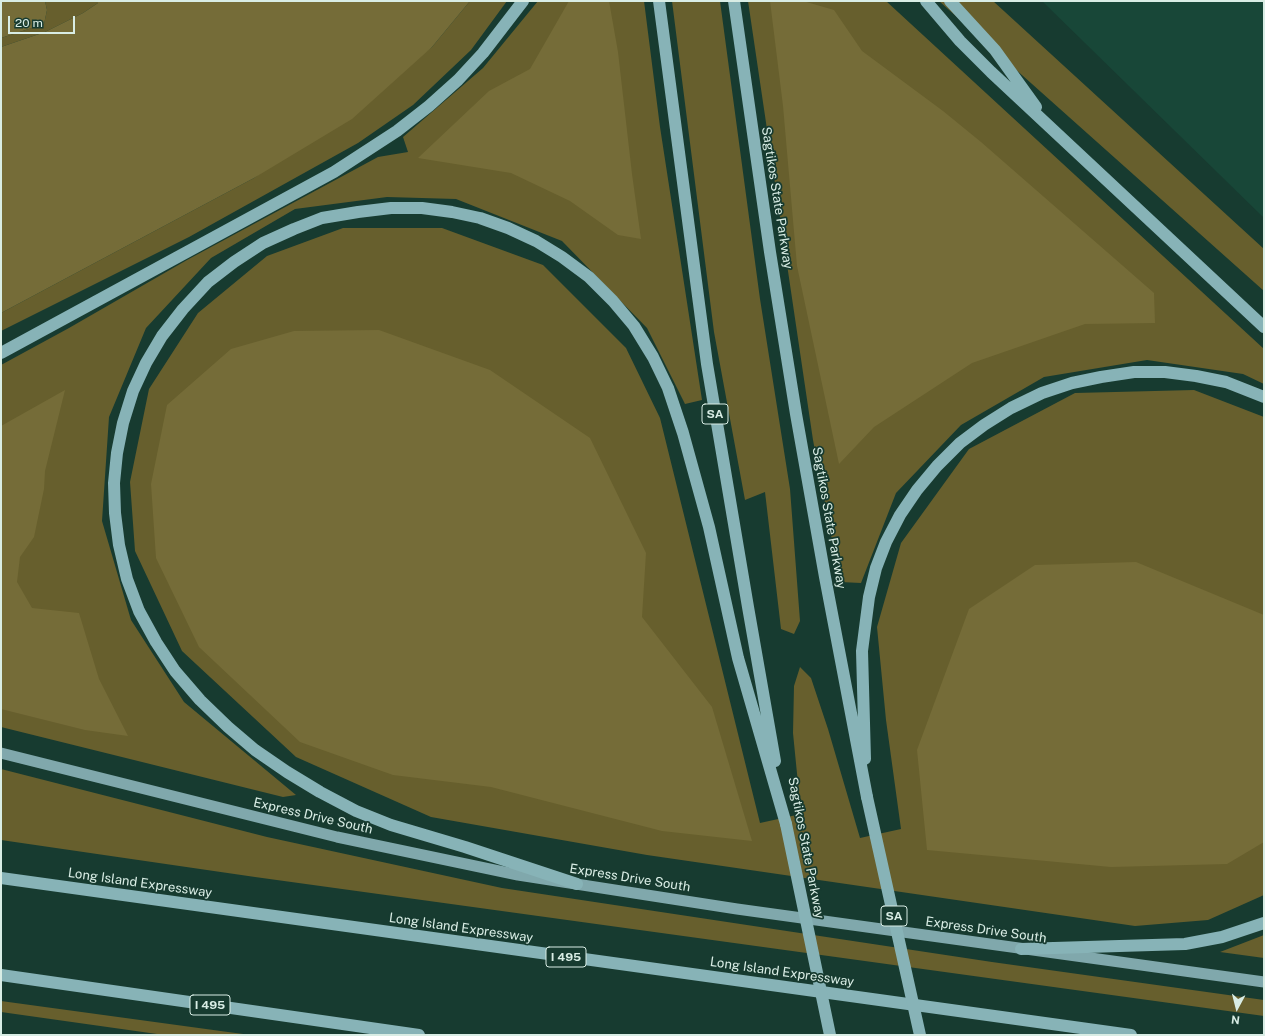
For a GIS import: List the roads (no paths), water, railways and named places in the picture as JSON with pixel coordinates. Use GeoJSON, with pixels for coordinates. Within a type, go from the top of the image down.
{"type":"FeatureCollection","features":[{"type":"Feature","properties":{"kind":"highway"},"geometry":{"type":"LineString","coordinates":[[1,352],[334,172],[392,135],[429,106],[458,80],[483,53],[523,1]]}},
{"type":"Feature","properties":{"kind":"highway","name":"Sagtikos State Parkway"},"geometry":{"type":"LineString","coordinates":[[659,1],[707,364],[746,600],[786,824],[830,1035]]}},
{"type":"Feature","properties":{"kind":"highway","name":"Sagtikos State Parkway"},"geometry":{"type":"LineString","coordinates":[[734,1],[769,244],[796,414],[828,592],[867,797],[920,1035]]}},
{"type":"Feature","properties":{"kind":"highway"},"geometry":{"type":"LineString","coordinates":[[926,1],[976,56],[1263,326]]}},
{"type":"Feature","properties":{"kind":"highway"},"geometry":{"type":"LineString","coordinates":[[950,1],[995,50],[1053,130]]}},
{"type":"Feature","properties":{"kind":"highway"},"geometry":{"type":"LineString","coordinates":[[577,884],[465,847],[391,825],[350,808],[287,772],[255,750],[200,700],[175,671],[156,642],[139,611],[127,579],[119,545],[115,513],[114,483],[117,453],[123,422],[133,391],[146,363],[162,336],[183,309],[208,282],[234,262],[263,243],[322,218],[358,212],[391,208],[422,208],[452,212],[480,218],[508,228],[536,241],[562,257],[589,277],[613,301],[634,326],[653,357],[668,388],[683,433],[709,527],[738,658],[786,824]]}},
{"type":"Feature","properties":{"kind":"highway"},"geometry":{"type":"LineString","coordinates":[[867,797],[862,651],[869,597],[876,568],[886,542],[900,515],[917,490],[937,466],[960,443],[984,425],[1012,408],[1042,393],[1072,383],[1134,372],[1165,372],[1226,382],[1264,397]]}},
{"type":"Feature","properties":{"kind":"highway","name":"Express Drive South"},"geometry":{"type":"LineString","coordinates":[[1,753],[337,837],[458,863],[577,884],[737,909],[1264,982]]}},
{"type":"Feature","properties":{"kind":"highway","name":"Long Island Expressway"},"geometry":{"type":"LineString","coordinates":[[1,878],[1131,1035]]}},
{"type":"Feature","properties":{"kind":"highway"},"geometry":{"type":"LineString","coordinates":[[1021,949],[1185,944],[1222,938],[1264,922]]}},
{"type":"Feature","properties":{"kind":"highway","name":"I 495"},"geometry":{"type":"LineString","coordinates":[[1,975],[419,1035]]}}]}
